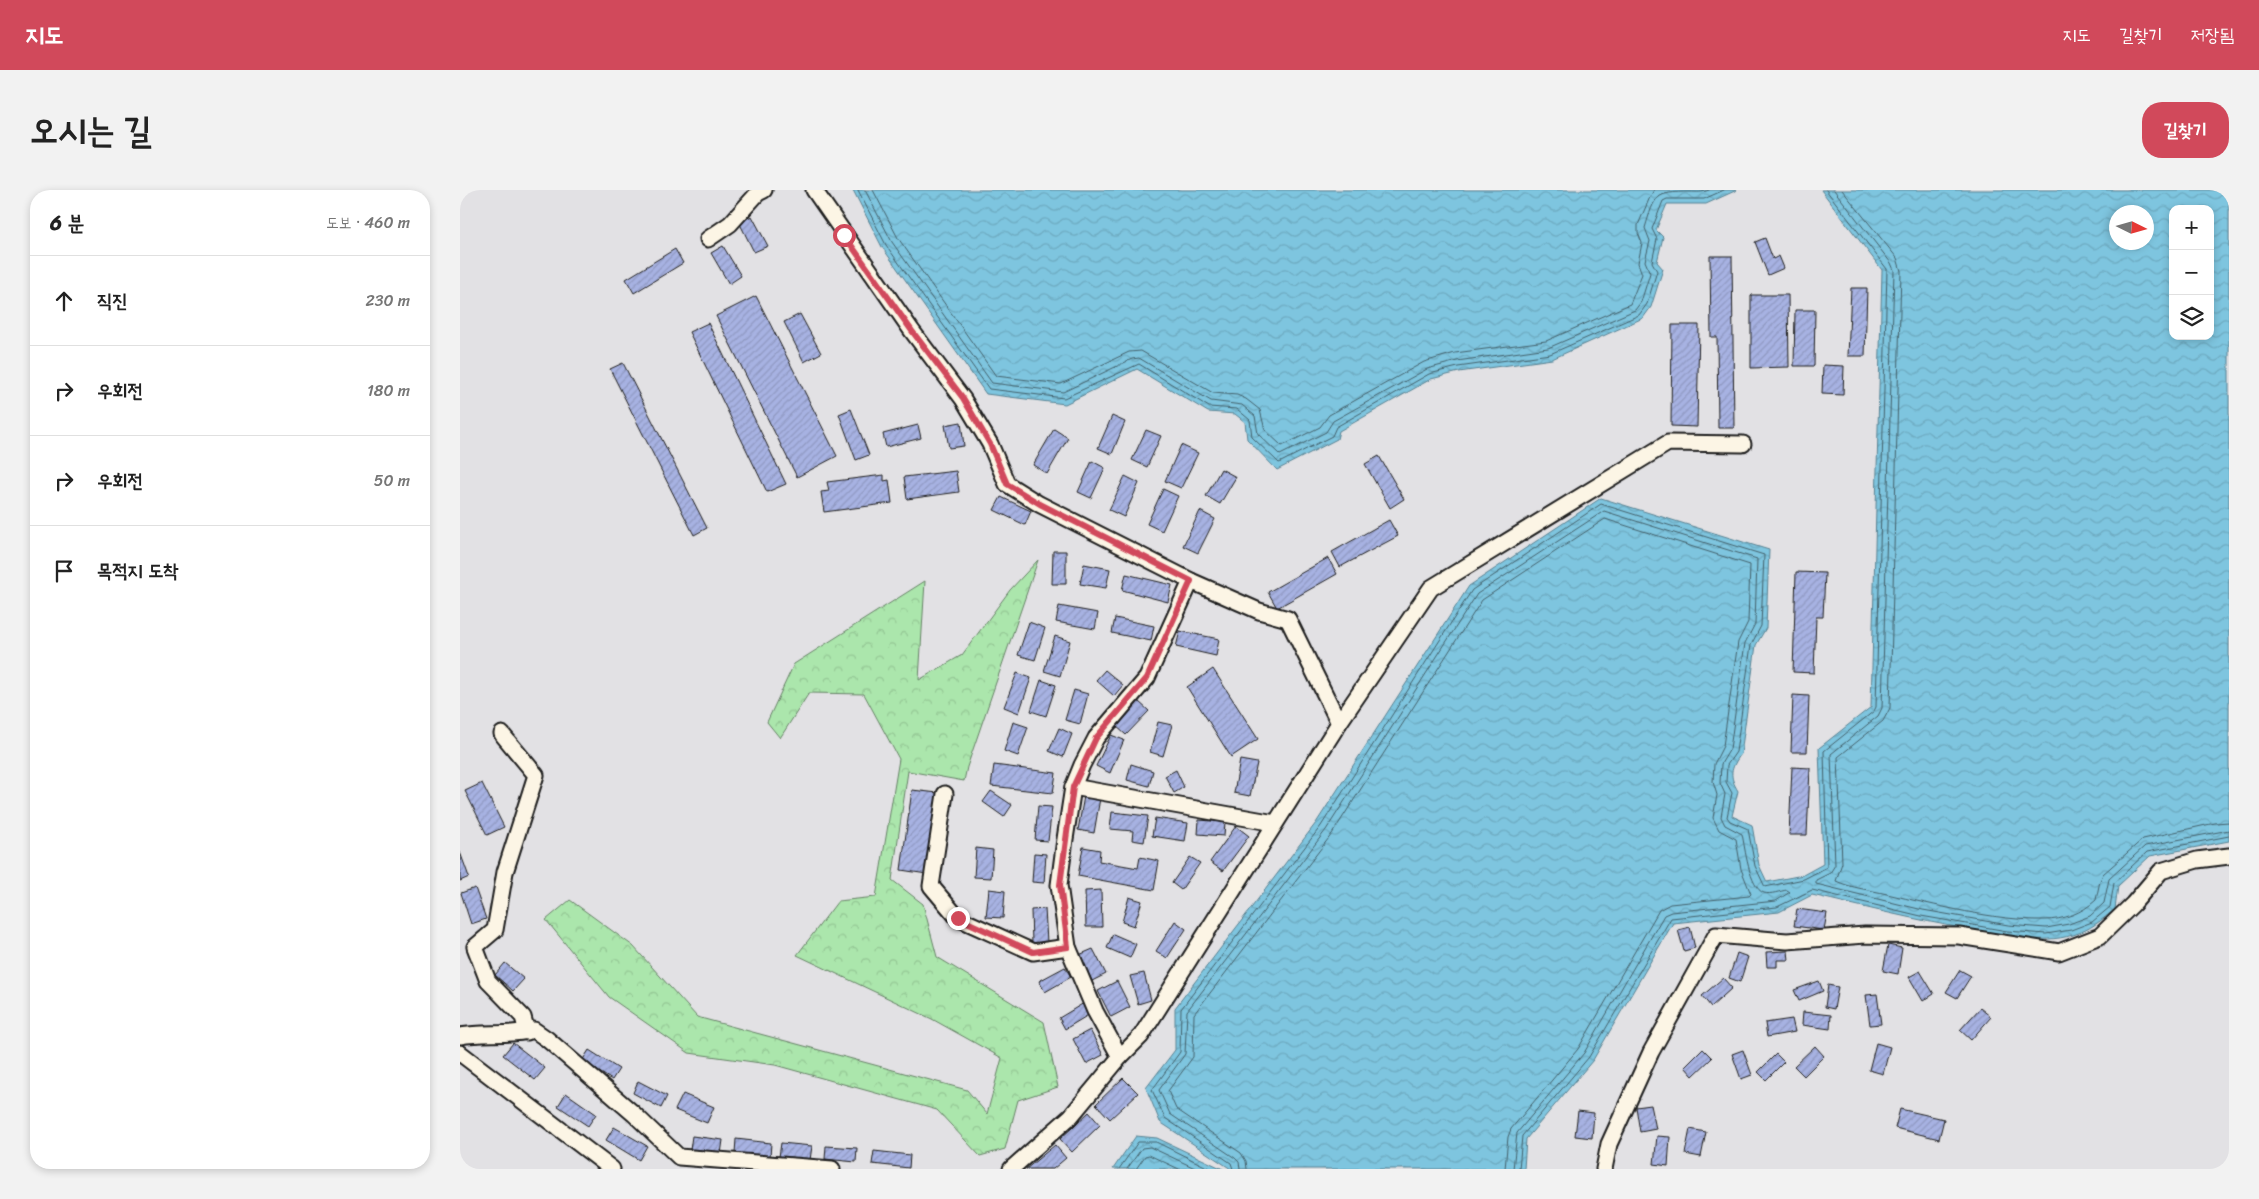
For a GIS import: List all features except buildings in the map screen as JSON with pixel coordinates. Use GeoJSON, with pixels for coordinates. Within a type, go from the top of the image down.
{"type":"FeatureCollection","features":[{"type":"Feature","properties":{"kind":"street"},"geometry":{"type":"LineString","coordinates":[[708,239],[730,224],[758,193],[764,190]]}},
{"type":"Feature","properties":{"kind":"street"},"geometry":{"type":"LineString","coordinates":[[814,190],[912,331],[963,398],[990,444],[1007,484],[1040,504],[1191,581],[1259,611],[1288,619],[1339,723]]}},
{"type":"Feature","properties":{"kind":"street"},"geometry":{"type":"LineString","coordinates":[[1011,1169],[1070,1116],[1120,1057],[1141,1036],[1339,723],[1430,588],[1668,443],[1743,444]]}},
{"type":"Feature","properties":{"kind":"street"},"geometry":{"type":"LineString","coordinates":[[1120,1057],[1095,1011],[1068,947],[1060,885],[1073,787],[1096,738],[1147,678],[1191,581]]}},
{"type":"Feature","properties":{"kind":"street"},"geometry":{"type":"LineString","coordinates":[[502,734],[536,775],[505,872],[495,930],[474,947],[488,981],[523,1017],[527,1032]]}},
{"type":"Feature","properties":{"kind":"street"},"geometry":{"type":"LineString","coordinates":[[1073,787],[1276,823]]}},
{"type":"Feature","properties":{"kind":"street"},"geometry":{"type":"LineString","coordinates":[[945,794],[931,886],[958,918],[1033,952],[1068,947]]}},
{"type":"Feature","properties":{"kind":"street"},"geometry":{"type":"LineString","coordinates":[[1604,1169],[1608,1144],[1651,1052],[1716,934],[1787,941],[1865,935],[1959,936],[2059,952],[2100,936],[2133,904],[2161,871],[2197,860],[2229,856]]}},
{"type":"Feature","properties":{"kind":"street"},"geometry":{"type":"LineString","coordinates":[[460,1036],[475,1034],[514,1035],[534,1030],[634,1114],[680,1157],[832,1169]]}},
{"type":"Feature","properties":{"kind":"street"},"geometry":{"type":"LineString","coordinates":[[460,1053],[612,1169]]}},
{"type":"Feature","properties":{"kind":"green space"},"geometry":{"type":"Polygon","coordinates":[[[1038,560],[967,767],[964,781],[908,771],[892,880],[923,904],[937,957],[1044,1022],[1058,1087],[1018,1100],[1005,1149],[980,1156],[937,1110],[775,1065],[689,1053],[609,997],[546,920],[570,900],[633,946],[697,1017],[967,1090],[987,1114],[1002,1058],[932,1019],[797,955],[838,901],[876,897],[899,759],[864,694],[809,693],[780,738],[767,722],[794,664],[925,581],[919,680],[962,655],[1010,590],[1038,560]]]}},
{"type":"Feature","properties":{"kind":"water"},"geometry":{"type":"Polygon","coordinates":[[[853,190],[1737,190],[1706,204],[1667,204],[1656,230],[1663,237],[1657,262],[1663,269],[1651,307],[1643,318],[1552,359],[1459,372],[1431,379],[1339,431],[1337,439],[1277,470],[1247,439],[1245,422],[1235,414],[1208,412],[1137,369],[1065,404],[986,394],[882,247],[853,190]]]}},
{"type":"Feature","properties":{"kind":"water"},"geometry":{"type":"Polygon","coordinates":[[[1821,190],[2229,190],[2229,841],[2150,856],[2118,886],[2115,909],[2085,930],[2060,938],[2034,939],[1994,934],[1812,895],[1779,912],[1673,923],[1593,1060],[1526,1139],[1524,1169],[1231,1169],[1160,1122],[1146,1088],[1175,1050],[1175,1008],[1316,823],[1469,586],[1601,498],[1769,550],[1766,628],[1756,645],[1741,754],[1732,772],[1733,781],[1738,791],[1732,816],[1752,825],[1759,865],[1767,882],[1803,875],[1823,864],[1819,748],[1871,707],[1882,270],[1821,190]]]}},
{"type":"Feature","properties":{"kind":"water"},"geometry":{"type":"Polygon","coordinates":[[[1136,1136],[1157,1138],[1223,1169],[1113,1169],[1136,1136]]]}},
{"type":"Feature","properties":{"kind":"route"},"geometry":{"type":"LineString","coordinates":[[844,235],[912,331],[963,398],[990,444],[1007,484],[1040,504],[1191,581],[1147,678],[1096,738],[1073,787],[1060,885],[1068,947],[1033,952],[958,918]]}}]}
